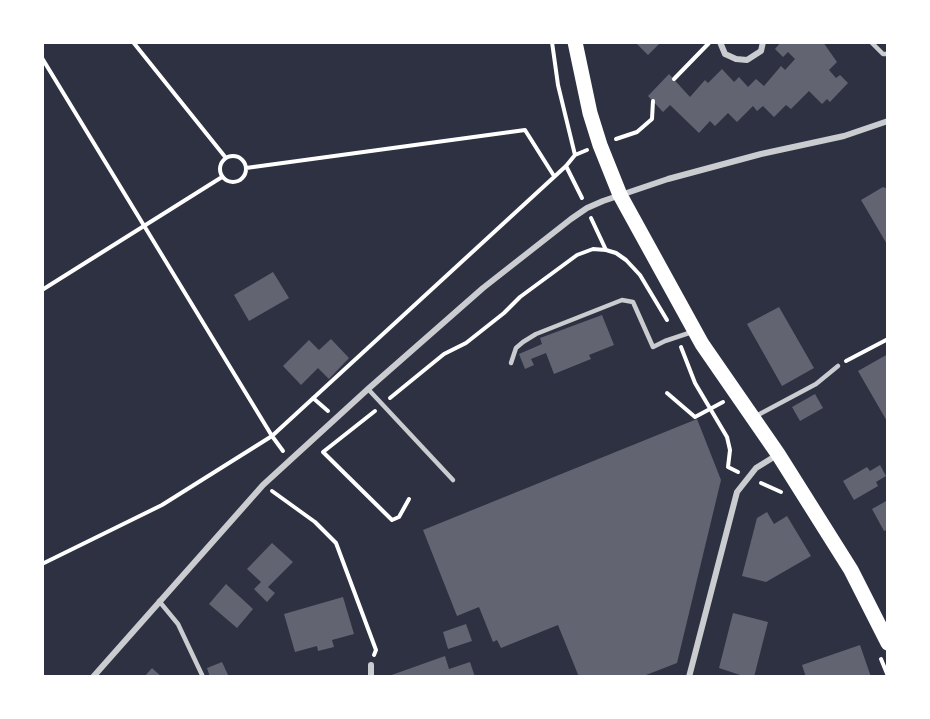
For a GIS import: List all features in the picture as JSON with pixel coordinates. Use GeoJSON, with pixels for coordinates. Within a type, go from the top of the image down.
{"type":"FeatureCollection","features":[{"type":"Feature","properties":{"kind":"main road"},"geometry":{"type":"LineString","coordinates":[[576,42],[590,112],[600,145],[620,195],[695,331],[778,454],[851,570],[883,648]]}},
{"type":"Feature","properties":{"kind":"street"},"geometry":{"type":"LineString","coordinates":[[720,42],[725,54],[736,59],[747,60],[760,51],[764,42]]}},
{"type":"Feature","properties":{"kind":"street"},"geometry":{"type":"LineString","coordinates":[[93,677],[263,485],[483,288],[587,208],[684,174],[844,136],[888,121]]}},
{"type":"Feature","properties":{"kind":"street"},"geometry":{"type":"LineString","coordinates":[[689,677],[737,492],[756,468],[778,454]]}},
{"type":"Feature","properties":{"kind":"street"},"geometry":{"type":"LineString","coordinates":[[371,665],[371,677]]}},
{"type":"Feature","properties":{"kind":"lane"},"geometry":{"type":"LineString","coordinates":[[871,42],[883,54],[888,54]]}},
{"type":"Feature","properties":{"kind":"lane"},"geometry":{"type":"LineString","coordinates":[[511,363],[516,348],[523,342],[622,300],[633,302],[653,347],[695,331]]}},
{"type":"Feature","properties":{"kind":"lane"},"geometry":{"type":"LineString","coordinates":[[753,418],[816,384],[838,366]]}},
{"type":"Feature","properties":{"kind":"lane"},"geometry":{"type":"LineString","coordinates":[[368,389],[453,480]]}},
{"type":"Feature","properties":{"kind":"lane"},"geometry":{"type":"LineString","coordinates":[[159,601],[178,624],[203,677]]}},
{"type":"Feature","properties":{"kind":"path"},"geometry":{"type":"LineString","coordinates":[[133,42],[226,158]]}},
{"type":"Feature","properties":{"kind":"path"},"geometry":{"type":"LineString","coordinates":[[552,42],[558,85],[575,155]]}},
{"type":"Feature","properties":{"kind":"path"},"geometry":{"type":"LineString","coordinates":[[674,79],[710,42]]}},
{"type":"Feature","properties":{"kind":"path"},"geometry":{"type":"LineString","coordinates":[[42,58],[272,436],[290,460]]}},
{"type":"Feature","properties":{"kind":"path"},"geometry":{"type":"LineString","coordinates":[[42,564],[162,505],[272,436],[566,166],[575,155],[637,132],[652,119],[653,101]]}},
{"type":"Feature","properties":{"kind":"path"},"geometry":{"type":"LineString","coordinates":[[246,168],[525,130],[554,176]]}},
{"type":"Feature","properties":{"kind":"path"},"geometry":{"type":"LineString","coordinates":[[231,156],[243,160],[246,168],[244,176],[237,182],[229,182],[222,177],[220,169],[226,158],[231,156]]}},
{"type":"Feature","properties":{"kind":"path"},"geometry":{"type":"LineString","coordinates":[[566,166],[606,250]]}},
{"type":"Feature","properties":{"kind":"path"},"geometry":{"type":"LineString","coordinates":[[42,290],[222,177]]}},
{"type":"Feature","properties":{"kind":"path"},"geometry":{"type":"LineString","coordinates":[[409,499],[399,517],[392,520],[323,452],[444,354],[466,343],[504,313],[520,297],[577,255],[592,249],[616,253],[640,275],[677,337],[695,383],[727,437],[730,450],[728,467],[787,494]]}},
{"type":"Feature","properties":{"kind":"path"},"geometry":{"type":"LineString","coordinates":[[838,366],[888,339]]}},
{"type":"Feature","properties":{"kind":"path"},"geometry":{"type":"LineString","coordinates":[[667,393],[695,417],[709,410]]}},
{"type":"Feature","properties":{"kind":"path"},"geometry":{"type":"LineString","coordinates":[[263,485],[315,522],[336,543],[376,650],[371,665]]}},
{"type":"Feature","properties":{"kind":"path"},"geometry":{"type":"LineString","coordinates":[[883,648],[888,676]]}},
{"type":"Feature","properties":{"kind":"building"},"geometry":{"type":"Polygon","coordinates":[[[635,42],[661,42],[648,55],[635,42]]]}},
{"type":"Feature","properties":{"kind":"building"},"geometry":{"type":"Polygon","coordinates":[[[779,42],[823,42],[837,62],[829,70],[836,78],[840,75],[848,83],[830,102],[827,99],[822,104],[809,91],[791,109],[786,105],[774,117],[763,106],[757,111],[753,106],[737,122],[728,113],[715,126],[710,121],[699,133],[670,105],[663,112],[648,96],[669,74],[690,97],[705,80],[708,83],[722,69],[734,82],[739,77],[748,87],[756,79],[764,86],[781,66],[785,70],[795,59],[788,52],[783,57],[775,49],[779,42]]]}},
{"type":"Feature","properties":{"kind":"building"},"geometry":{"type":"Polygon","coordinates":[[[883,187],[888,189],[888,246],[861,200],[883,187]]]}},
{"type":"Feature","properties":{"kind":"building"},"geometry":{"type":"Polygon","coordinates":[[[273,272],[289,298],[249,321],[234,295],[273,272]]]}},
{"type":"Feature","properties":{"kind":"building"},"geometry":{"type":"Polygon","coordinates":[[[779,307],[814,368],[782,386],[747,324],[779,307]]]}},
{"type":"Feature","properties":{"kind":"building"},"geometry":{"type":"Polygon","coordinates":[[[602,315],[614,345],[589,355],[591,359],[554,374],[546,353],[531,359],[534,365],[525,369],[519,354],[542,344],[540,338],[602,315]]]}},
{"type":"Feature","properties":{"kind":"building"},"geometry":{"type":"Polygon","coordinates":[[[331,339],[349,358],[329,379],[318,368],[301,385],[283,366],[309,340],[319,350],[331,339]]]}},
{"type":"Feature","properties":{"kind":"building"},"geometry":{"type":"Polygon","coordinates":[[[888,354],[888,423],[858,371],[888,354]]]}},
{"type":"Feature","properties":{"kind":"building"},"geometry":{"type":"Polygon","coordinates":[[[815,394],[823,408],[800,421],[792,407],[815,394]]]}},
{"type":"Feature","properties":{"kind":"building"},"geometry":{"type":"Polygon","coordinates":[[[697,419],[721,480],[677,663],[641,677],[579,677],[558,625],[501,648],[497,640],[493,642],[479,607],[457,616],[423,530],[697,419]]]}},
{"type":"Feature","properties":{"kind":"building"},"geometry":{"type":"Polygon","coordinates":[[[880,465],[886,476],[876,482],[878,486],[854,500],[843,481],[867,467],[870,471],[880,465]]]}},
{"type":"Feature","properties":{"kind":"building"},"geometry":{"type":"Polygon","coordinates":[[[888,500],[888,529],[884,531],[872,509],[888,500]]]}},
{"type":"Feature","properties":{"kind":"building"},"geometry":{"type":"Polygon","coordinates":[[[767,512],[774,524],[787,516],[811,556],[766,582],[742,576],[757,518],[767,512]]]}},
{"type":"Feature","properties":{"kind":"building"},"geometry":{"type":"Polygon","coordinates":[[[272,543],[293,562],[268,587],[275,593],[267,602],[254,589],[261,582],[247,569],[272,543]]]}},
{"type":"Feature","properties":{"kind":"building"},"geometry":{"type":"Polygon","coordinates":[[[226,584],[253,609],[237,628],[209,604],[226,584]]]}},
{"type":"Feature","properties":{"kind":"building"},"geometry":{"type":"Polygon","coordinates":[[[343,597],[354,634],[332,640],[334,647],[318,651],[317,646],[295,652],[284,614],[343,597]]]}},
{"type":"Feature","properties":{"kind":"building"},"geometry":{"type":"Polygon","coordinates":[[[733,613],[768,622],[754,677],[746,677],[719,668],[733,613]]]}},
{"type":"Feature","properties":{"kind":"building"},"geometry":{"type":"Polygon","coordinates":[[[466,624],[472,641],[448,649],[443,632],[466,624]]]}},
{"type":"Feature","properties":{"kind":"building"},"geometry":{"type":"Polygon","coordinates":[[[860,645],[871,677],[806,677],[802,665],[860,645]]]}},
{"type":"Feature","properties":{"kind":"building"},"geometry":{"type":"Polygon","coordinates":[[[445,656],[449,669],[470,662],[475,677],[386,677],[445,656]]]}},
{"type":"Feature","properties":{"kind":"building"},"geometry":{"type":"Polygon","coordinates":[[[222,662],[229,677],[210,677],[207,668],[222,662]]]}},
{"type":"Feature","properties":{"kind":"building"},"geometry":{"type":"Polygon","coordinates":[[[152,668],[154,670],[162,677],[144,677],[152,668]]]}}]}
